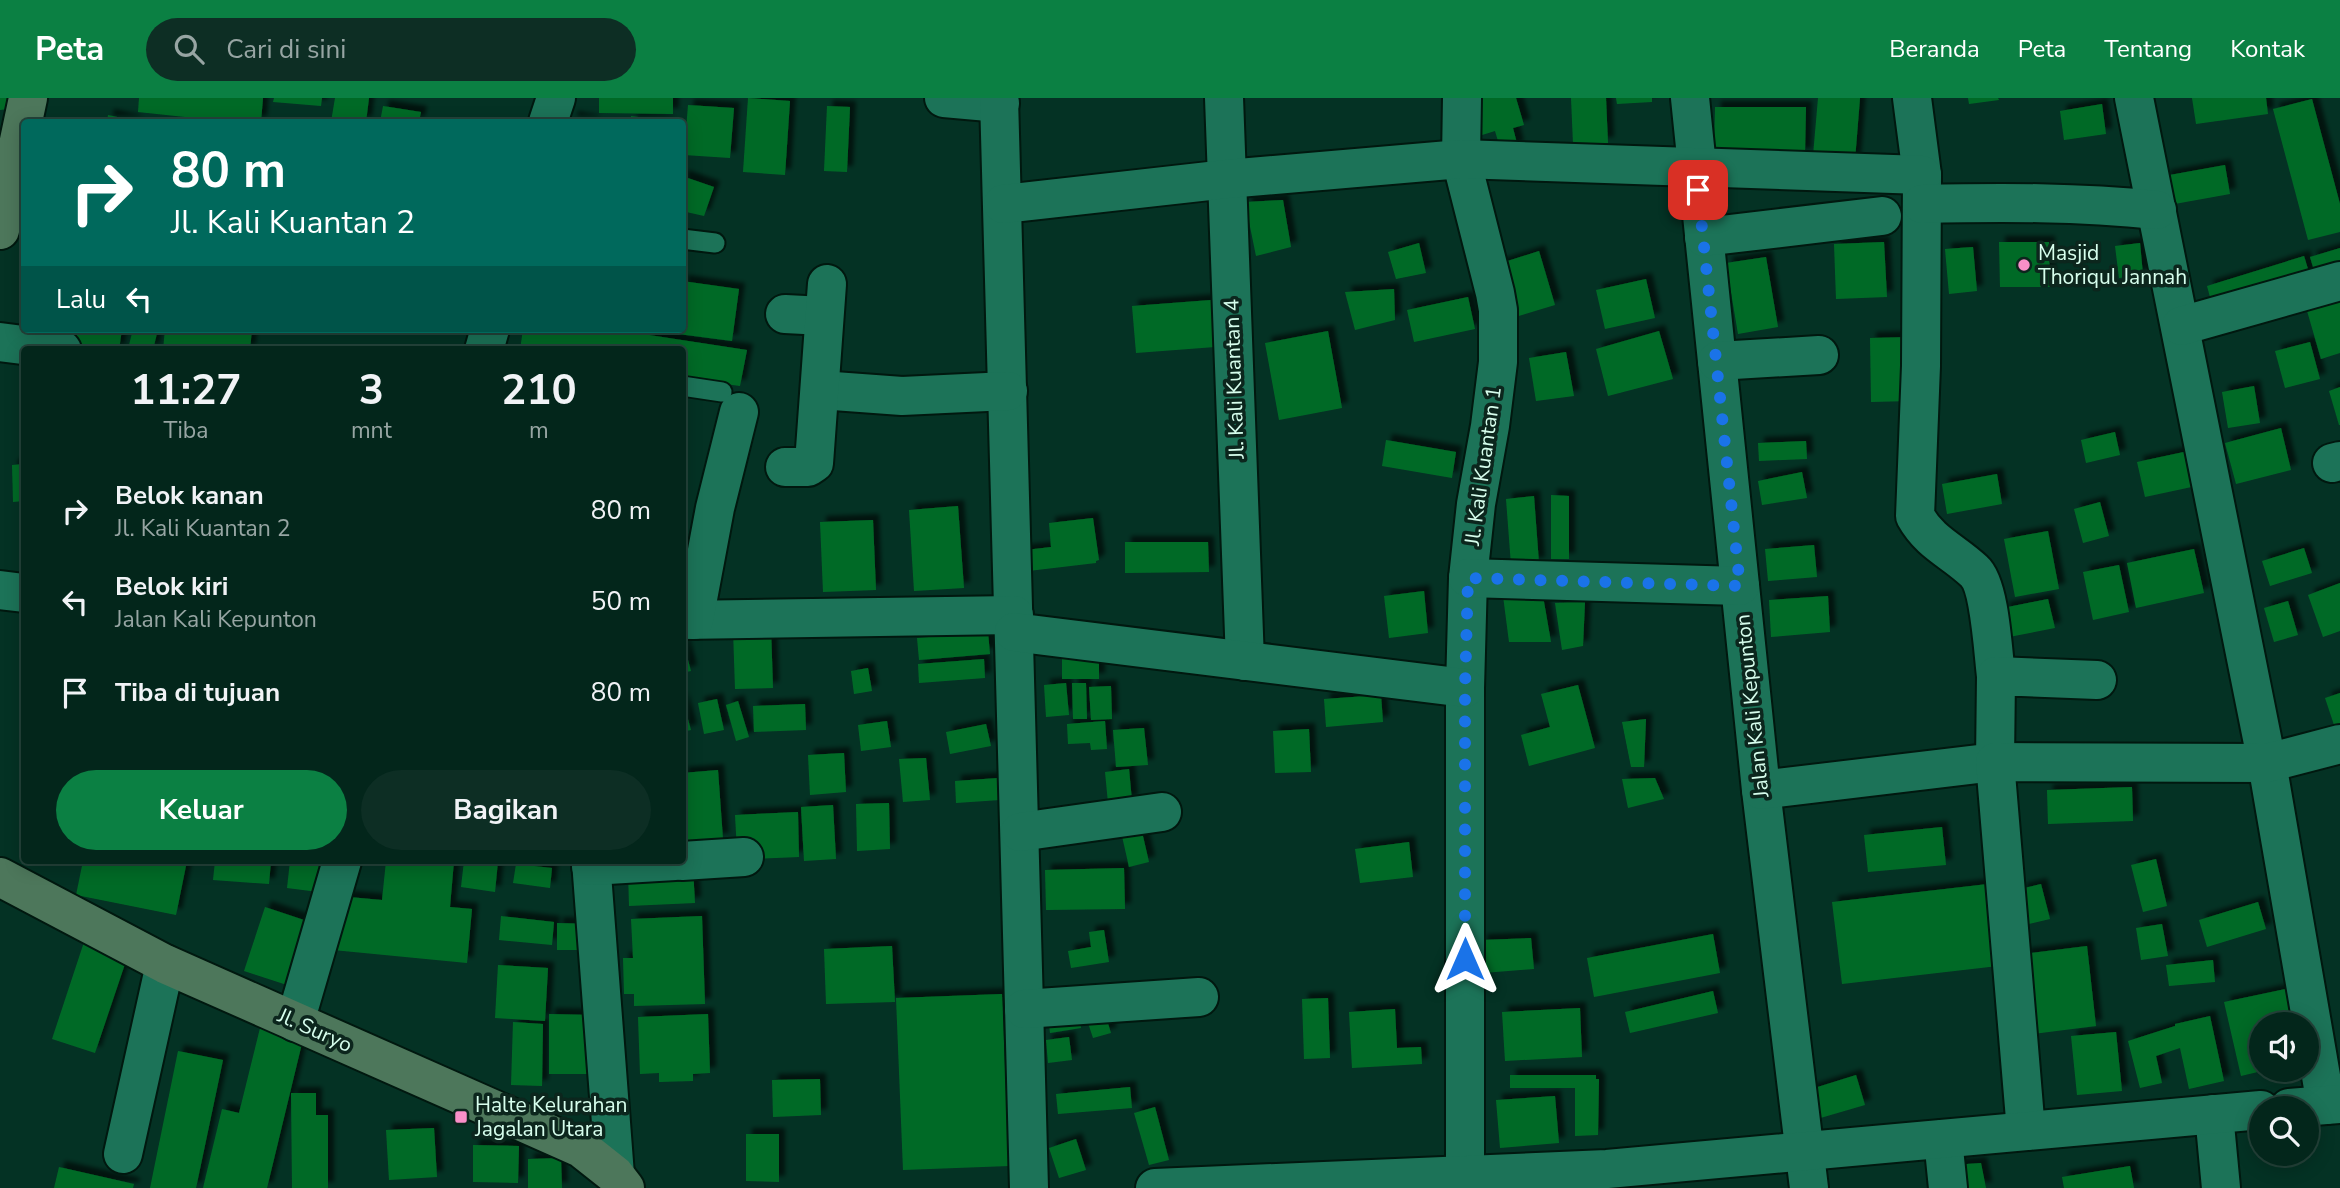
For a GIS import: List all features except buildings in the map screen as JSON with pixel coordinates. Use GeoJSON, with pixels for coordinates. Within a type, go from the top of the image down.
{"type":"FeatureCollection","features":[{"type":"Feature","properties":{"kind":"main road"},"geometry":{"type":"LineString","coordinates":[[23,119],[28,98]]}},
{"type":"Feature","properties":{"kind":"main road"},"geometry":{"type":"LineString","coordinates":[[1,223],[21,130]]}},
{"type":"Feature","properties":{"kind":"main road","name":"Jl. Suryo"},"geometry":{"type":"LineString","coordinates":[[0,877],[165,964],[581,1148],[620,1182]]}},
{"type":"Feature","properties":{"kind":"street"},"geometry":{"type":"LineString","coordinates":[[549,119],[556,98]]}},
{"type":"Feature","properties":{"kind":"street"},"geometry":{"type":"LineString","coordinates":[[944,98],[1000,101],[1029,1188]]}},
{"type":"Feature","properties":{"kind":"street","name":"Jl. Kali Kuantan 4"},"geometry":{"type":"LineString","coordinates":[[1224,98],[1245,660]]}},
{"type":"Feature","properties":{"kind":"street","name":"Jl. Kali Kuantan 1"},"geometry":{"type":"LineString","coordinates":[[1462,98],[1461,159],[1495,293],[1499,333],[1490,426],[1476,504],[1468,578],[1465,688],[1465,1176]]}},
{"type":"Feature","properties":{"kind":"street","name":"Jalan Kali Kepunton"},"geometry":{"type":"LineString","coordinates":[[1690,98],[1761,789],[1807,1170]]}},
{"type":"Feature","properties":{"kind":"street"},"geometry":{"type":"LineString","coordinates":[[1912,98],[1922,189],[1921,366],[1915,516],[1924,532],[1977,573],[1984,588],[1996,676],[1995,762],[2026,1130]]}},
{"type":"Feature","properties":{"kind":"street"},"geometry":{"type":"LineString","coordinates":[[2135,98],[2333,1104]]}},
{"type":"Feature","properties":{"kind":"street"},"geometry":{"type":"LineString","coordinates":[[1003,204],[1227,178],[1461,159],[1696,166],[2024,201],[2157,210]]}},
{"type":"Feature","properties":{"kind":"street"},"geometry":{"type":"LineString","coordinates":[[1703,237],[1882,216]]}},
{"type":"Feature","properties":{"kind":"street"},"geometry":{"type":"LineString","coordinates":[[2181,326],[2340,281]]}},
{"type":"Feature","properties":{"kind":"street"},"geometry":{"type":"LineString","coordinates":[[785,467],[808,467],[814,463],[826,300],[786,314]]}},
{"type":"Feature","properties":{"kind":"street"},"geometry":{"type":"LineString","coordinates":[[0,342],[31,346]]}},
{"type":"Feature","properties":{"kind":"street"},"geometry":{"type":"LineString","coordinates":[[1717,361],[1819,355]]}},
{"type":"Feature","properties":{"kind":"street"},"geometry":{"type":"LineString","coordinates":[[820,390],[888,396],[1008,391]]}},
{"type":"Feature","properties":{"kind":"street"},"geometry":{"type":"LineString","coordinates":[[731,402],[715,508],[688,620],[1014,623],[1245,660],[1465,688]]}},
{"type":"Feature","properties":{"kind":"street"},"geometry":{"type":"LineString","coordinates":[[1468,578],[1740,586]]}},
{"type":"Feature","properties":{"kind":"street"},"geometry":{"type":"LineString","coordinates":[[0,590],[21,593]]}},
{"type":"Feature","properties":{"kind":"street"},"geometry":{"type":"LineString","coordinates":[[1996,676],[2097,680]]}},
{"type":"Feature","properties":{"kind":"street"},"geometry":{"type":"LineString","coordinates":[[1761,789],[1995,762],[2267,763],[2340,744]]}},
{"type":"Feature","properties":{"kind":"street"},"geometry":{"type":"LineString","coordinates":[[1020,832],[1162,812]]}},
{"type":"Feature","properties":{"kind":"street"},"geometry":{"type":"LineString","coordinates":[[686,861],[744,857]]}},
{"type":"Feature","properties":{"kind":"street"},"geometry":{"type":"LineString","coordinates":[[295,1021],[341,864]]}},
{"type":"Feature","properties":{"kind":"street"},"geometry":{"type":"LineString","coordinates":[[591,864],[620,1182]]}},
{"type":"Feature","properties":{"kind":"street"},"geometry":{"type":"LineString","coordinates":[[123,1154],[165,964]]}},
{"type":"Feature","properties":{"kind":"street"},"geometry":{"type":"LineString","coordinates":[[1024,1009],[1199,997]]}},
{"type":"Feature","properties":{"kind":"street"},"geometry":{"type":"LineString","coordinates":[[1155,1188],[1465,1176],[1558,1179],[1807,1170],[1943,1139],[2249,1111]]}},
{"type":"Feature","properties":{"kind":"street"},"geometry":{"type":"LineString","coordinates":[[2214,1114],[2221,1188]]}},
{"type":"Feature","properties":{"kind":"street"},"geometry":{"type":"LineString","coordinates":[[1943,1139],[1948,1188]]}},
{"type":"Feature","properties":{"kind":"lane"},"geometry":{"type":"LineString","coordinates":[[686,239],[715,243]]}},
{"type":"Feature","properties":{"kind":"lane"},"geometry":{"type":"LineString","coordinates":[[686,387],[731,402]]}},
{"type":"Feature","properties":{"kind":"place","name":"Masjid Thoriqul Jannah"},"geometry":{"type":"Point","coordinates":[2024,265]}},
{"type":"Feature","properties":{"kind":"place","name":"Halte Kelurahan Jagalan Utara"},"geometry":{"type":"Point","coordinates":[461,1117]}},
{"type":"Feature","properties":{"kind":"route"},"geometry":{"type":"LineString","coordinates":[[1465,959],[1465,688],[1468,578],[1740,586],[1698,190]]}}]}
